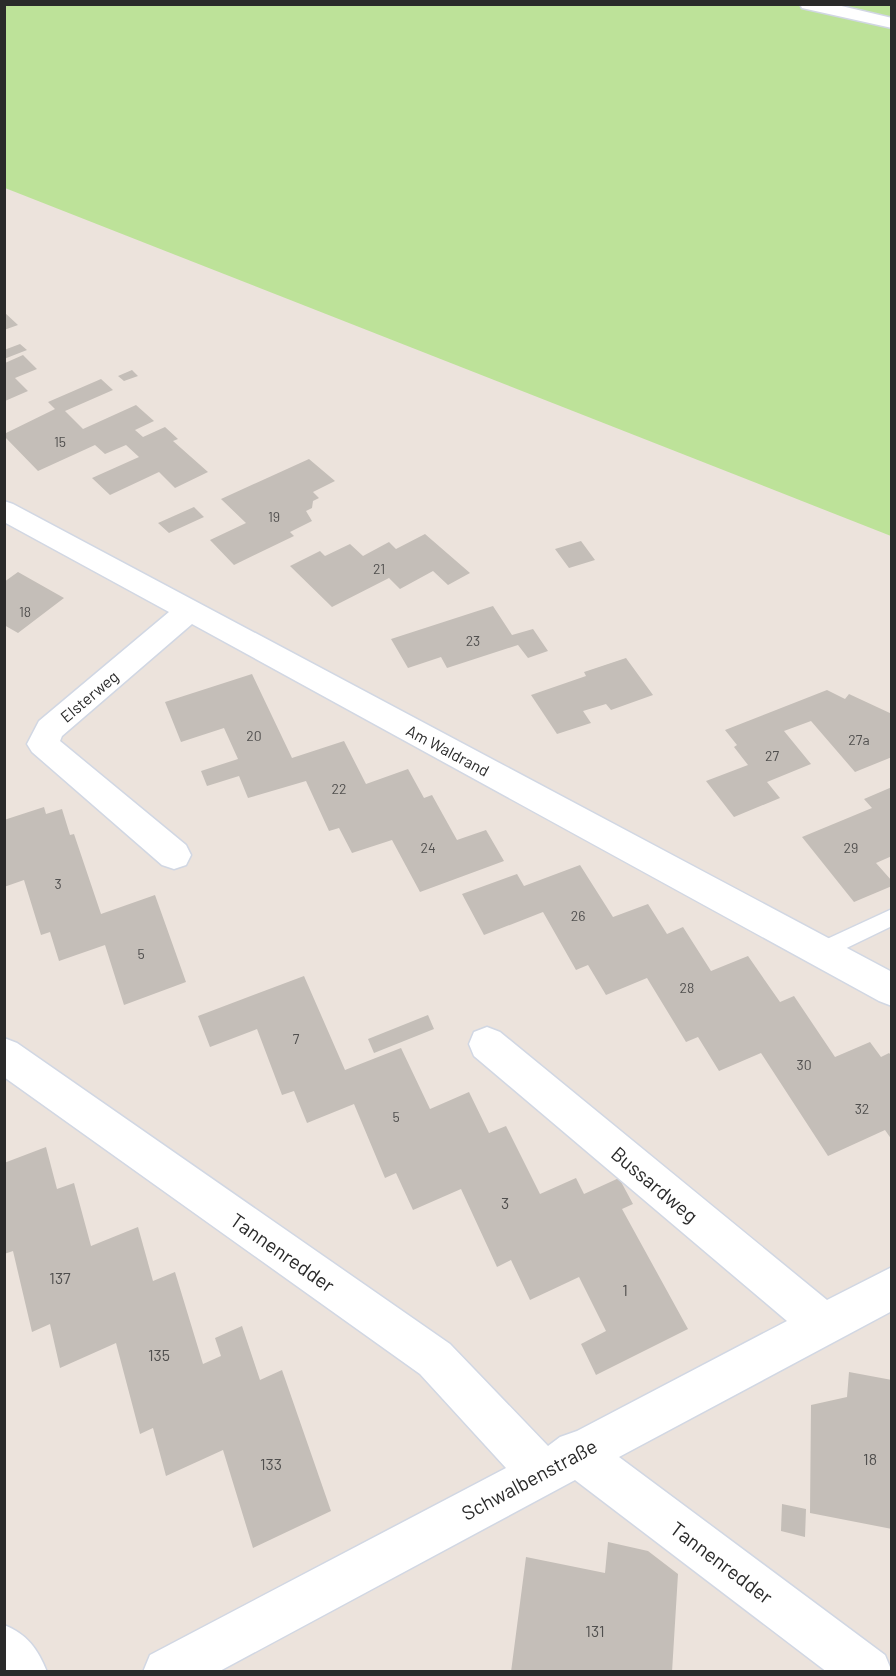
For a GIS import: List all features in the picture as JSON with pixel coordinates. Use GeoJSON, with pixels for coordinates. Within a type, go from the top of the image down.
{"type":"FeatureCollection","features":[{"type":"Feature","properties":{"kind":"street"},"geometry":{"type":"LineString","coordinates":[[808,4],[891,23]]}},
{"type":"Feature","properties":{"kind":"street","name":"Am Waldrand"},"geometry":{"type":"LineString","coordinates":[[4,510],[891,990]]}},
{"type":"Feature","properties":{"kind":"street","name":"Elsterweg"},"geometry":{"type":"LineString","coordinates":[[174,855],[43,744],[50,729],[189,611]]}},
{"type":"Feature","properties":{"kind":"street","name":"Bussardweg"},"geometry":{"type":"LineString","coordinates":[[487,1044],[823,1324]]}},
{"type":"Feature","properties":{"kind":"street","name":"Tannenredder"},"geometry":{"type":"LineString","coordinates":[[4,1055],[435,1359],[559,1463],[868,1671]]}},
{"type":"Feature","properties":{"kind":"street","name":"Schwalbenstraße"},"geometry":{"type":"LineString","coordinates":[[167,1671],[891,1288]]}},
{"type":"Feature","properties":{"kind":"street"},"geometry":{"type":"LineString","coordinates":[[4,1649],[23,1671]]}},
{"type":"Feature","properties":{"kind":"lane"},"geometry":{"type":"LineString","coordinates":[[821,951],[891,917]]}},
{"type":"Feature","properties":{"kind":"green space"},"geometry":{"type":"Polygon","coordinates":[[[4,5],[891,5],[891,536],[5,188],[4,5]]]}},
{"type":"Feature","properties":{"kind":"building"},"geometry":{"type":"Polygon","coordinates":[[[4,312],[18,325],[4,330],[4,312]]]}},
{"type":"Feature","properties":{"kind":"building"},"geometry":{"type":"Polygon","coordinates":[[[20,344],[27,350],[4,359],[4,350],[20,344]]]}},
{"type":"Feature","properties":{"kind":"building"},"geometry":{"type":"Polygon","coordinates":[[[23,355],[37,369],[15,378],[28,391],[5,401],[5,363],[23,355]]]}},
{"type":"Feature","properties":{"kind":"building"},"geometry":{"type":"Polygon","coordinates":[[[132,370],[138,376],[124,381],[118,376],[132,370]]]}},
{"type":"Feature","properties":{"kind":"building"},"geometry":{"type":"Polygon","coordinates":[[[101,379],[113,390],[65,411],[83,429],[136,405],[154,421],[135,430],[143,437],[165,427],[178,439],[173,441],[208,472],[175,488],[159,472],[110,495],[92,478],[139,457],[126,445],[105,454],[95,445],[38,471],[4,436],[55,409],[48,402],[101,379]]]}},
{"type":"Feature","properties":{"kind":"building"},"geometry":{"type":"Polygon","coordinates":[[[309,459],[335,481],[313,492],[319,498],[313,501],[312,508],[306,511],[312,521],[290,532],[294,536],[234,565],[210,540],[246,523],[221,499],[309,459]]]}},
{"type":"Feature","properties":{"kind":"building"},"geometry":{"type":"Polygon","coordinates":[[[194,507],[204,517],[169,533],[158,523],[194,507]]]}},
{"type":"Feature","properties":{"kind":"building"},"geometry":{"type":"Polygon","coordinates":[[[425,534],[470,573],[448,585],[433,571],[400,589],[389,578],[332,607],[290,566],[320,551],[325,556],[350,544],[363,556],[389,542],[396,549],[425,534]]]}},
{"type":"Feature","properties":{"kind":"building"},"geometry":{"type":"Polygon","coordinates":[[[581,541],[595,560],[569,568],[555,549],[581,541]]]}},
{"type":"Feature","properties":{"kind":"building"},"geometry":{"type":"Polygon","coordinates":[[[18,572],[64,598],[18,633],[4,625],[4,582],[18,572]]]}},
{"type":"Feature","properties":{"kind":"building"},"geometry":{"type":"Polygon","coordinates":[[[493,606],[512,635],[533,629],[548,651],[528,658],[518,645],[447,668],[441,657],[408,668],[391,639],[493,606]]]}},
{"type":"Feature","properties":{"kind":"building"},"geometry":{"type":"Polygon","coordinates":[[[626,658],[653,695],[611,710],[606,704],[583,711],[591,723],[557,734],[531,695],[586,676],[584,672],[626,658]]]}},
{"type":"Feature","properties":{"kind":"building"},"geometry":{"type":"Polygon","coordinates":[[[252,674],[292,758],[344,741],[366,784],[408,769],[424,798],[432,795],[457,840],[486,830],[504,861],[420,892],[392,840],[352,853],[339,828],[329,831],[306,781],[248,798],[239,776],[207,786],[201,771],[238,759],[224,728],[181,742],[165,702],[252,674]]]}},
{"type":"Feature","properties":{"kind":"building"},"geometry":{"type":"Polygon","coordinates":[[[827,690],[845,699],[849,694],[892,714],[892,757],[855,772],[811,721],[784,731],[811,764],[767,782],[780,798],[734,817],[706,781],[748,765],[734,747],[737,745],[725,730],[827,690]]]}},
{"type":"Feature","properties":{"kind":"building"},"geometry":{"type":"Polygon","coordinates":[[[892,787],[892,856],[876,863],[892,881],[892,886],[854,902],[802,837],[872,808],[864,799],[892,787]]]}},
{"type":"Feature","properties":{"kind":"building"},"geometry":{"type":"Polygon","coordinates":[[[44,807],[46,814],[62,809],[70,835],[74,834],[101,914],[155,895],[186,982],[124,1005],[105,945],[59,961],[50,932],[41,935],[24,880],[4,887],[4,820],[44,807]]]}},
{"type":"Feature","properties":{"kind":"building"},"geometry":{"type":"Polygon","coordinates":[[[580,865],[613,917],[648,904],[667,934],[683,927],[711,971],[748,956],[780,1002],[794,996],[835,1057],[870,1042],[881,1057],[889,1053],[892,1056],[892,1140],[885,1130],[828,1156],[761,1053],[719,1071],[698,1037],[686,1042],[647,978],[606,995],[588,965],[576,970],[543,912],[484,935],[462,894],[517,874],[524,886],[580,865]]]}},
{"type":"Feature","properties":{"kind":"building"},"geometry":{"type":"Polygon","coordinates":[[[304,976],[345,1070],[401,1048],[430,1109],[469,1092],[489,1133],[506,1126],[540,1194],[576,1178],[584,1194],[619,1178],[633,1204],[622,1209],[688,1329],[596,1375],[581,1344],[606,1331],[579,1277],[530,1300],[511,1260],[497,1267],[461,1189],[413,1210],[396,1173],[385,1178],[354,1104],[307,1123],[294,1091],[282,1095],[257,1029],[210,1047],[198,1016],[304,976]]]}},
{"type":"Feature","properties":{"kind":"building"},"geometry":{"type":"Polygon","coordinates":[[[428,1015],[434,1029],[374,1053],[368,1039],[428,1015]]]}},
{"type":"Feature","properties":{"kind":"building"},"geometry":{"type":"Polygon","coordinates":[[[46,1147],[57,1189],[74,1183],[91,1246],[138,1227],[153,1281],[175,1272],[203,1364],[221,1356],[215,1338],[242,1326],[260,1380],[282,1370],[331,1511],[253,1548],[223,1450],[166,1476],[153,1428],[140,1434],[116,1343],[60,1368],[50,1324],[32,1332],[13,1251],[4,1254],[4,1163],[46,1147]]]}},
{"type":"Feature","properties":{"kind":"building"},"geometry":{"type":"Polygon","coordinates":[[[849,1372],[892,1380],[892,1529],[810,1513],[811,1405],[847,1397],[849,1372]]]}},
{"type":"Feature","properties":{"kind":"building"},"geometry":{"type":"Polygon","coordinates":[[[782,1504],[806,1509],[805,1537],[781,1531],[782,1504]]]}},
{"type":"Feature","properties":{"kind":"building"},"geometry":{"type":"Polygon","coordinates":[[[608,1542],[648,1551],[678,1574],[672,1672],[511,1672],[526,1557],[605,1573],[608,1542]]]}}]}
